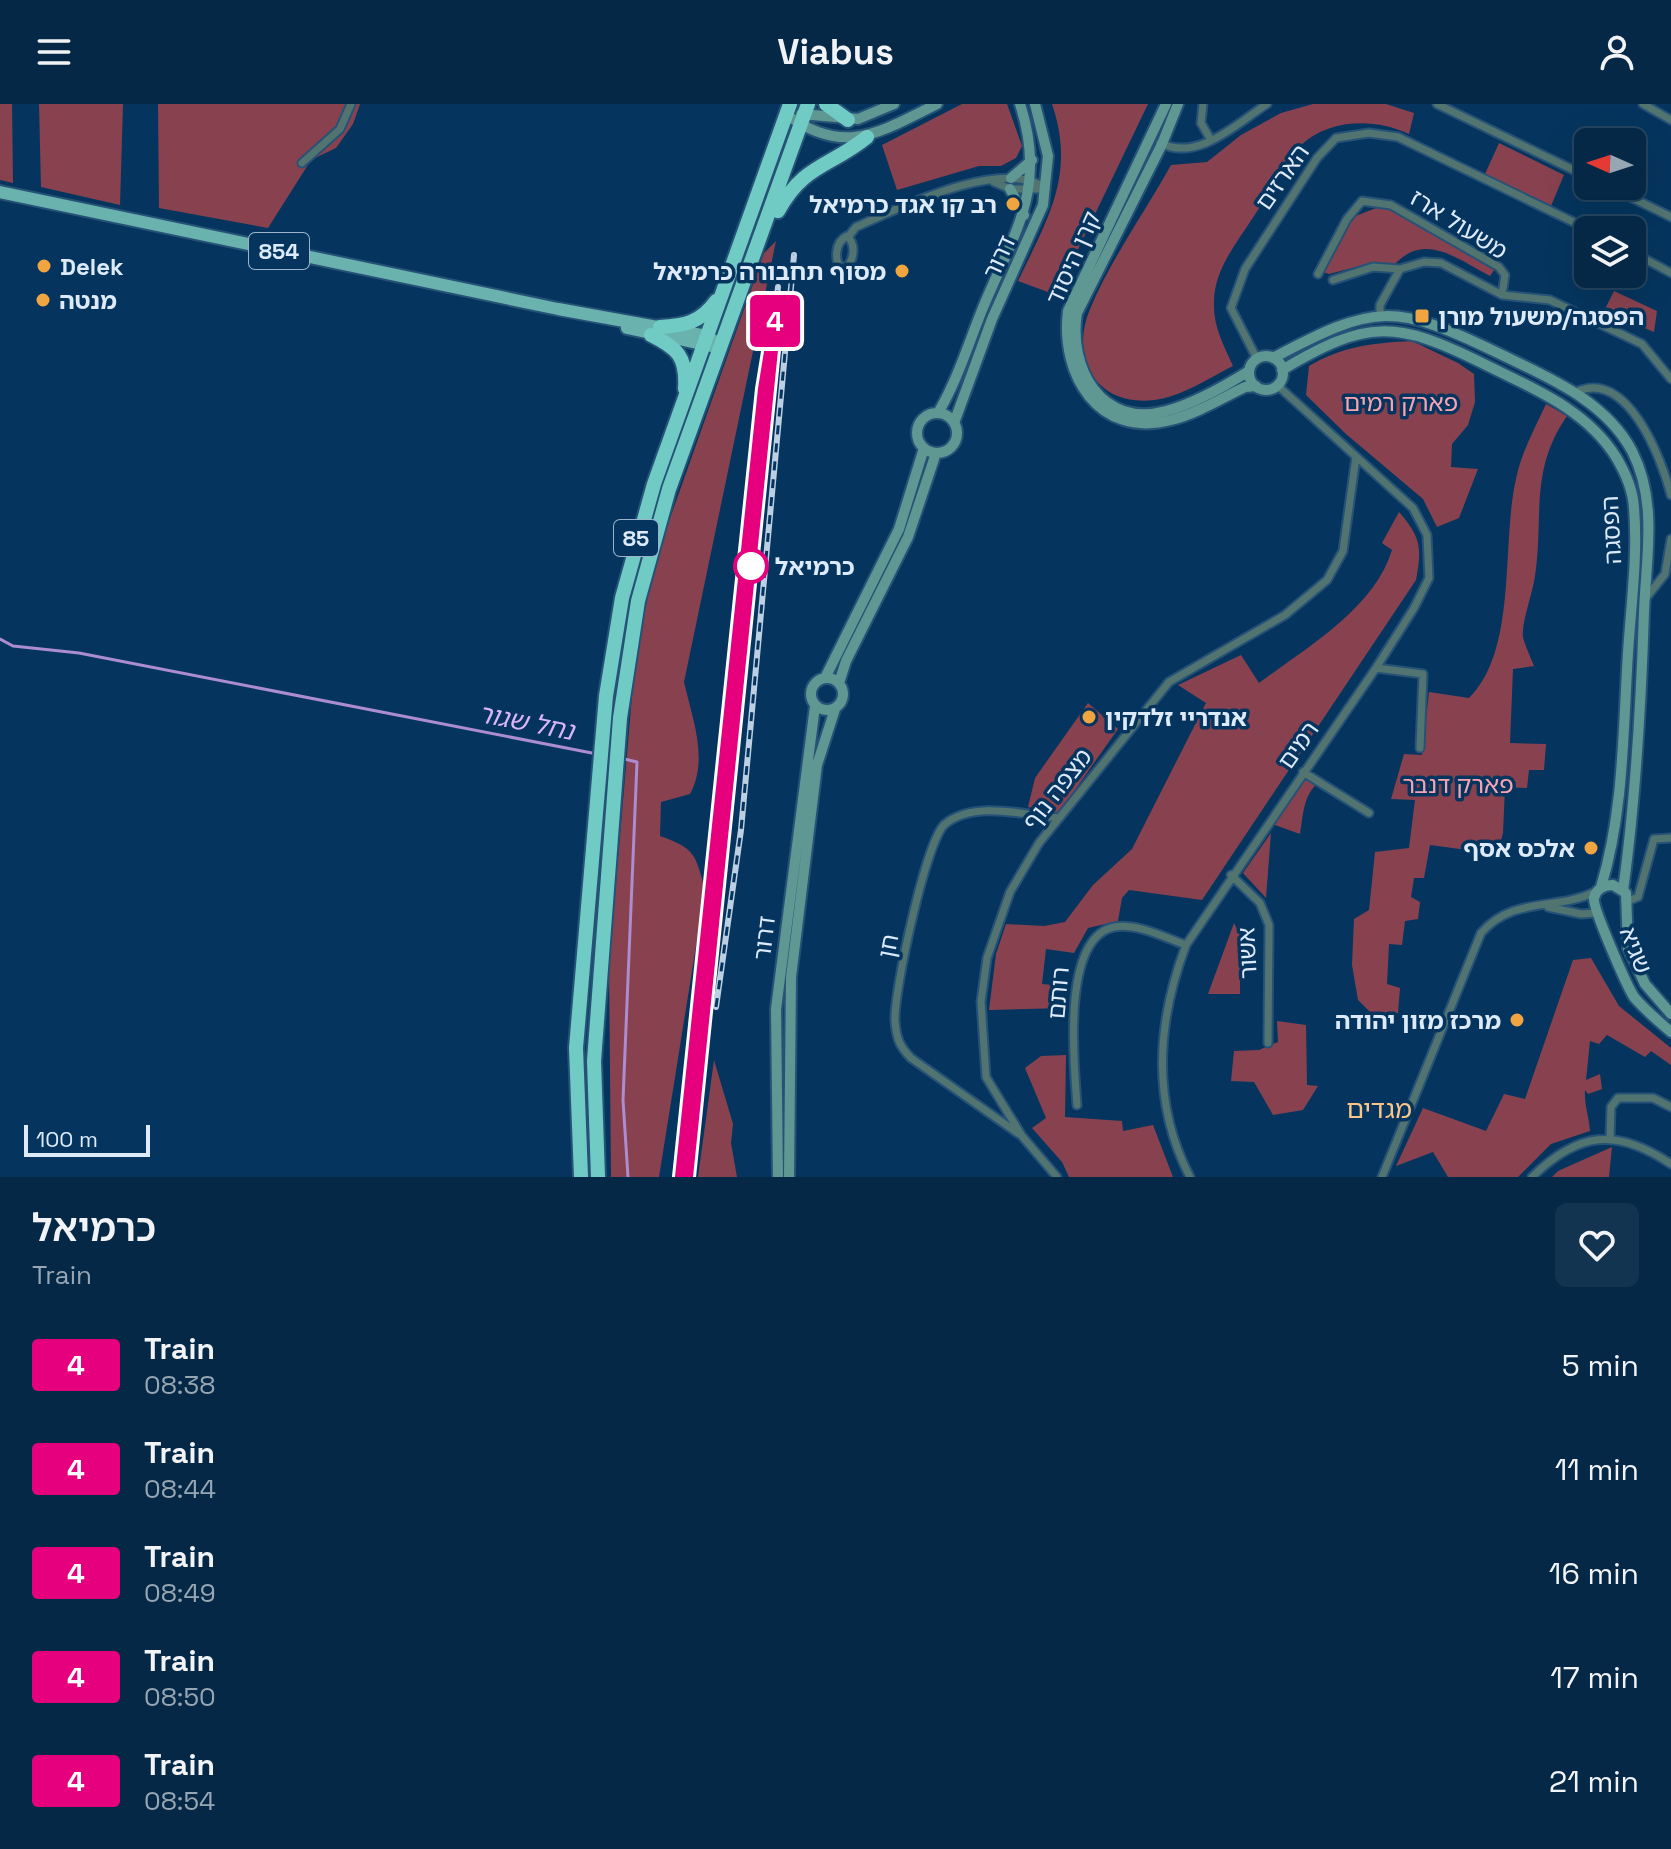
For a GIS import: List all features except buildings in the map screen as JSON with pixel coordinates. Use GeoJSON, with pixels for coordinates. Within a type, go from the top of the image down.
{"type":"FeatureCollection","features":[{"type":"Feature","properties":{"kind":"highway"},"geometry":{"type":"LineString","coordinates":[[826,104],[848,120]]}},
{"type":"Feature","properties":{"kind":"highway","name":"85"},"geometry":{"type":"LineString","coordinates":[[598,1177],[594,1061],[612,659],[639,529],[789,109]]}},
{"type":"Feature","properties":{"kind":"highway","name":"85"},"geometry":{"type":"LineString","coordinates":[[581,1177],[576,1048],[609,757],[632,633],[654,533],[805,114]]}},
{"type":"Feature","properties":{"kind":"highway"},"geometry":{"type":"LineString","coordinates":[[756,250],[796,183],[867,137]]}},
{"type":"Feature","properties":{"kind":"highway"},"geometry":{"type":"LineString","coordinates":[[655,331],[682,326],[701,318],[727,284]]}},
{"type":"Feature","properties":{"kind":"highway"},"geometry":{"type":"LineString","coordinates":[[655,331],[675,347],[682,358],[685,397]]}},
{"type":"Feature","properties":{"kind":"main road","name":"854"},"geometry":{"type":"LineString","coordinates":[[0,192],[721,346]]}},
{"type":"Feature","properties":{"kind":"street"},"geometry":{"type":"LineString","coordinates":[[302,163],[340,129],[351,104]]}},
{"type":"Feature","properties":{"kind":"street"},"geometry":{"type":"LineString","coordinates":[[789,109],[848,120],[894,104]]}},
{"type":"Feature","properties":{"kind":"street"},"geometry":{"type":"LineString","coordinates":[[805,114],[842,138],[867,137],[937,104]]}},
{"type":"Feature","properties":{"kind":"street","name":"דרור"},"geometry":{"type":"LineString","coordinates":[[954,423],[970,359],[1024,215],[1031,186],[1032,160],[1020,104]]}},
{"type":"Feature","properties":{"kind":"street","name":"קרן היסוד"},"geometry":{"type":"LineString","coordinates":[[1166,104],[1157,142],[1077,313],[1073,336],[1077,360],[1087,382],[1097,393],[1107,401],[1135,413],[1167,411],[1249,371]]}},
{"type":"Feature","properties":{"kind":"street","name":"קרן היסוד"},"geometry":{"type":"LineString","coordinates":[[1178,104],[1068,311],[1065,337],[1069,362],[1090,399],[1103,409],[1136,422],[1171,420],[1245,387],[1256,386]]}},
{"type":"Feature","properties":{"kind":"street"},"geometry":{"type":"LineString","coordinates":[[1203,104],[1201,123],[1211,140]]}},
{"type":"Feature","properties":{"kind":"street"},"geometry":{"type":"LineString","coordinates":[[1157,142],[1182,150],[1211,140],[1267,104]]}},
{"type":"Feature","properties":{"kind":"street"},"geometry":{"type":"LineString","coordinates":[[1437,104],[1574,170]]}},
{"type":"Feature","properties":{"kind":"street"},"geometry":{"type":"LineString","coordinates":[[1643,104],[1671,120]]}},
{"type":"Feature","properties":{"kind":"street","name":"דרור"},"geometry":{"type":"LineString","coordinates":[[938,413],[970,359],[1035,226],[1046,189],[1048,156],[1035,105]]}},
{"type":"Feature","properties":{"kind":"street","name":"הארזים"},"geometry":{"type":"LineString","coordinates":[[1257,359],[1231,308],[1245,269],[1317,158],[1336,138],[1369,133],[1398,137],[1574,222]]}},
{"type":"Feature","properties":{"kind":"street"},"geometry":{"type":"LineString","coordinates":[[1011,184],[1032,160]]}},
{"type":"Feature","properties":{"kind":"street"},"geometry":{"type":"LineString","coordinates":[[848,237],[856,227],[929,194],[992,181],[1046,189]]}},
{"type":"Feature","properties":{"kind":"street"},"geometry":{"type":"LineString","coordinates":[[1011,184],[1024,215]]}},
{"type":"Feature","properties":{"kind":"street","name":"משעול ארז"},"geometry":{"type":"LineString","coordinates":[[1318,274],[1347,219],[1362,201],[1371,200],[1391,205],[1499,267],[1505,275],[1502,295]]}},
{"type":"Feature","properties":{"kind":"street"},"geometry":{"type":"LineString","coordinates":[[1636,200],[1671,217]]}},
{"type":"Feature","properties":{"kind":"street"},"geometry":{"type":"LineString","coordinates":[[1646,260],[1671,273]]}},
{"type":"Feature","properties":{"kind":"street"},"geometry":{"type":"LineString","coordinates":[[1333,280],[1373,267],[1400,269],[1424,262],[1441,263],[1502,295],[1540,296],[1638,341],[1671,379]]}},
{"type":"Feature","properties":{"kind":"street"},"geometry":{"type":"LineString","coordinates":[[1380,329],[1380,305],[1400,269]]}},
{"type":"Feature","properties":{"kind":"street","name":"הפסגה"},"geometry":{"type":"LineString","coordinates":[[1273,358],[1340,323],[1380,315],[1437,324],[1576,392],[1620,433],[1642,478],[1650,534],[1635,785],[1623,890]]}},
{"type":"Feature","properties":{"kind":"street","name":"הפסגה"},"geometry":{"type":"LineString","coordinates":[[1282,370],[1322,346],[1359,332],[1380,329],[1431,338],[1555,400],[1592,427],[1615,455],[1629,484],[1634,504],[1631,599],[1618,808],[1599,889]]}},
{"type":"Feature","properties":{"kind":"street"},"geometry":{"type":"LineString","coordinates":[[1273,358],[1282,370],[1277,385],[1269,389],[1256,386],[1249,371],[1257,359],[1273,358]]}},
{"type":"Feature","properties":{"kind":"street","name":"רמים"},"geometry":{"type":"LineString","coordinates":[[1190,1177],[1167,1115],[1161,1046],[1172,983],[1186,945],[1231,875],[1376,668],[1429,578],[1427,535],[1413,508],[1277,385]]}},
{"type":"Feature","properties":{"kind":"street","name":"הפסגה"},"geometry":{"type":"LineString","coordinates":[[1576,392],[1588,386],[1604,388],[1630,409],[1650,441],[1671,495]]}},
{"type":"Feature","properties":{"kind":"street"},"geometry":{"type":"LineString","coordinates":[[938,413],[954,423],[955,442],[950,448],[936,453],[924,448],[918,440],[919,424],[930,414],[938,413]]}},
{"type":"Feature","properties":{"kind":"street"},"geometry":{"type":"LineString","coordinates":[[924,448],[899,529],[825,678],[817,682],[811,691],[815,706],[825,711],[835,709],[844,696],[839,683],[846,661],[912,528],[936,453]]}},
{"type":"Feature","properties":{"kind":"street","name":"מצפה נוף"},"geometry":{"type":"LineString","coordinates":[[1057,1177],[1022,1136],[986,1077],[981,1002],[987,958],[1010,892],[1039,843],[1169,682],[1285,615],[1327,580],[1343,551],[1356,457]]}},
{"type":"Feature","properties":{"kind":"street","name":"הפסגה"},"geometry":{"type":"LineString","coordinates":[[1645,599],[1665,574],[1671,539]]}},
{"type":"Feature","properties":{"kind":"street"},"geometry":{"type":"LineString","coordinates":[[1631,599],[1645,599]]}},
{"type":"Feature","properties":{"kind":"street"},"geometry":{"type":"LineString","coordinates":[[1376,668],[1423,674],[1420,748]]}},
{"type":"Feature","properties":{"kind":"street"},"geometry":{"type":"LineString","coordinates":[[825,678],[839,683]]}},
{"type":"Feature","properties":{"kind":"street","name":"דרור"},"geometry":{"type":"LineString","coordinates":[[778,1177],[776,1009],[815,706]]}},
{"type":"Feature","properties":{"kind":"street","name":"דרור"},"geometry":{"type":"LineString","coordinates":[[789,1177],[791,977],[817,765],[835,709]]}},
{"type":"Feature","properties":{"kind":"street"},"geometry":{"type":"LineString","coordinates":[[1303,772],[1369,813]]}},
{"type":"Feature","properties":{"kind":"street","name":"חן"},"geometry":{"type":"LineString","coordinates":[[1022,1136],[911,1058],[898,1044],[895,1017],[919,888],[930,849],[943,825],[966,812],[1059,818]]}},
{"type":"Feature","properties":{"kind":"street"},"geometry":{"type":"LineString","coordinates":[[1546,906],[1581,914],[1598,914],[1610,920],[1638,897],[1654,839],[1671,838]]}},
{"type":"Feature","properties":{"kind":"street","name":"אשור"},"geometry":{"type":"LineString","coordinates":[[1231,875],[1260,903],[1269,925],[1268,1043]]}},
{"type":"Feature","properties":{"kind":"street"},"geometry":{"type":"LineString","coordinates":[[1382,1177],[1481,933],[1491,921],[1515,907],[1576,901],[1613,885],[1623,890],[1627,907]]}},
{"type":"Feature","properties":{"kind":"street"},"geometry":{"type":"LineString","coordinates":[[1598,914],[1593,902],[1599,889]]}},
{"type":"Feature","properties":{"kind":"street","name":"שגיא"},"geometry":{"type":"LineString","coordinates":[[1627,907],[1628,948],[1635,967],[1654,998],[1671,1014]]}},
{"type":"Feature","properties":{"kind":"street","name":"שגיא"},"geometry":{"type":"LineString","coordinates":[[1598,914],[1622,976],[1634,996],[1671,1032]]}},
{"type":"Feature","properties":{"kind":"street","name":"רותם"},"geometry":{"type":"LineString","coordinates":[[1077,1105],[1073,1057],[1077,985],[1082,956],[1094,937],[1116,927],[1133,927],[1186,945]]}},
{"type":"Feature","properties":{"kind":"street"},"geometry":{"type":"LineString","coordinates":[[1610,1138],[1611,1107],[1618,1098],[1653,1098],[1671,1107]]}},
{"type":"Feature","properties":{"kind":"street"},"geometry":{"type":"LineString","coordinates":[[1532,1177],[1566,1149],[1610,1138],[1651,1151],[1671,1164]]}},
{"type":"Feature","properties":{"kind":"green space"},"geometry":{"type":"Polygon","coordinates":[[[0,104],[12,104],[13,183],[0,180],[0,104]]]}},
{"type":"Feature","properties":{"kind":"green space"},"geometry":{"type":"Polygon","coordinates":[[[39,104],[123,104],[120,205],[41,187],[39,104]]]}},
{"type":"Feature","properties":{"kind":"green space"},"geometry":{"type":"Polygon","coordinates":[[[158,104],[360,104],[353,124],[336,148],[311,160],[268,228],[159,208],[158,104]]]}},
{"type":"Feature","properties":{"kind":"green space"},"geometry":{"type":"Polygon","coordinates":[[[962,104],[1007,104],[1022,146],[1016,158],[1001,166],[979,166],[897,190],[882,145],[962,104]]]}},
{"type":"Feature","properties":{"kind":"green space"},"geometry":{"type":"Polygon","coordinates":[[[1052,104],[1148,104],[1056,295],[1018,281],[1048,216],[1060,175],[1059,129],[1052,104]]]}},
{"type":"Feature","properties":{"kind":"green space"},"geometry":{"type":"Polygon","coordinates":[[[1313,104],[1386,104],[1414,113],[1409,134],[1367,123],[1338,126],[1312,137],[1287,162],[1227,258],[1215,290],[1215,319],[1233,366],[1185,391],[1154,400],[1117,396],[1103,387],[1086,362],[1084,328],[1098,290],[1171,165],[1207,162],[1241,135],[1281,113],[1313,104]]]}},
{"type":"Feature","properties":{"kind":"green space"},"geometry":{"type":"Polygon","coordinates":[[[1499,143],[1564,175],[1551,206],[1485,174],[1499,143]]]}},
{"type":"Feature","properties":{"kind":"green space"},"geometry":{"type":"Polygon","coordinates":[[[1384,205],[1496,267],[1490,276],[1451,255],[1426,249],[1413,251],[1401,258],[1389,271],[1371,263],[1329,274],[1323,272],[1353,217],[1384,205]]]}},
{"type":"Feature","properties":{"kind":"green space"},"geometry":{"type":"Polygon","coordinates":[[[776,241],[684,682],[699,753],[696,781],[690,794],[661,802],[660,836],[681,845],[692,854],[705,890],[659,1177],[611,1177],[609,965],[636,649],[657,555],[764,253],[776,241]]]}},
{"type":"Feature","properties":{"kind":"green space"},"geometry":{"type":"Polygon","coordinates":[[[1614,291],[1657,311],[1654,332],[1604,311],[1614,291]]]}},
{"type":"Feature","properties":{"kind":"green space","name":"פארק רמים"},"geometry":{"type":"Polygon","coordinates":[[[1412,341],[1474,374],[1475,402],[1468,425],[1452,444],[1451,467],[1478,469],[1459,518],[1437,527],[1423,499],[1346,434],[1306,395],[1309,366],[1322,359],[1359,347],[1412,341]]]}},
{"type":"Feature","properties":{"kind":"green space","name":"פארק דנבר"},"geometry":{"type":"Polygon","coordinates":[[[1546,404],[1567,416],[1555,436],[1543,475],[1535,576],[1523,631],[1534,666],[1513,669],[1510,743],[1546,744],[1544,770],[1529,770],[1527,788],[1505,787],[1503,833],[1497,854],[1430,845],[1424,878],[1414,878],[1411,897],[1420,902],[1418,919],[1405,921],[1402,945],[1389,944],[1387,984],[1400,988],[1398,1013],[1376,1018],[1358,1000],[1352,965],[1354,919],[1369,910],[1375,852],[1409,848],[1415,800],[1391,799],[1404,754],[1422,755],[1429,692],[1469,698],[1484,677],[1495,653],[1505,594],[1518,469],[1546,404]]]}},
{"type":"Feature","properties":{"kind":"green space"},"geometry":{"type":"Polygon","coordinates":[[[1399,512],[1418,543],[1416,580],[1202,900],[1129,890],[1122,898],[1118,921],[1088,928],[1074,953],[1046,949],[1042,984],[1064,986],[1063,1008],[989,1010],[996,954],[1006,924],[1044,926],[1065,922],[1093,885],[1132,849],[1206,703],[1178,685],[1241,655],[1259,683],[1317,641],[1354,609],[1383,571],[1392,550],[1382,543],[1399,512]]]}},
{"type":"Feature","properties":{"kind":"green space"},"geometry":{"type":"Polygon","coordinates":[[[1088,703],[1118,729],[1058,814],[1028,807],[1035,778],[1088,703]]]}},
{"type":"Feature","properties":{"kind":"green space"},"geometry":{"type":"Polygon","coordinates":[[[1304,780],[1318,783],[1307,800],[1300,834],[1272,824],[1304,780]]]}},
{"type":"Feature","properties":{"kind":"green space"},"geometry":{"type":"Polygon","coordinates":[[[1271,833],[1266,898],[1243,873],[1271,833]]]}},
{"type":"Feature","properties":{"kind":"green space"},"geometry":{"type":"Polygon","coordinates":[[[1234,923],[1240,935],[1240,994],[1208,994],[1234,923]]]}},
{"type":"Feature","properties":{"kind":"green space"},"geometry":{"type":"Polygon","coordinates":[[[1591,958],[1619,1006],[1671,1048],[1671,1065],[1651,1051],[1645,1057],[1607,1035],[1599,1044],[1590,1041],[1586,1080],[1600,1074],[1602,1089],[1588,1094],[1585,1090],[1590,1131],[1551,1144],[1518,1177],[1448,1177],[1433,1152],[1396,1166],[1423,1108],[1486,1131],[1504,1094],[1525,1099],[1573,960],[1591,958]]]}},
{"type":"Feature","properties":{"kind":"green space"},"geometry":{"type":"Polygon","coordinates":[[[1277,1021],[1306,1025],[1307,1085],[1318,1086],[1303,1110],[1273,1115],[1254,1082],[1231,1081],[1234,1051],[1259,1050],[1278,1042],[1277,1021]]]}},
{"type":"Feature","properties":{"kind":"green space"},"geometry":{"type":"Polygon","coordinates":[[[1066,1055],[1065,1117],[1122,1121],[1123,1131],[1153,1125],[1173,1177],[1069,1177],[1062,1162],[1032,1128],[1046,1118],[1025,1068],[1041,1056],[1066,1055]]]}},
{"type":"Feature","properties":{"kind":"green space"},"geometry":{"type":"Polygon","coordinates":[[[714,1060],[733,1124],[731,1143],[737,1177],[698,1177],[714,1060]]]}},
{"type":"Feature","properties":{"kind":"green space"},"geometry":{"type":"Polygon","coordinates":[[[1612,1147],[1609,1177],[1552,1177],[1558,1171],[1612,1147]]]}},
{"type":"Feature","properties":{"kind":"waterway","name":"נחל שגור"},"geometry":{"type":"LineString","coordinates":[[0,639],[13,646],[79,653],[597,754]]}},
{"type":"Feature","properties":{"kind":"waterway","name":"נחל שגור"},"geometry":{"type":"LineString","coordinates":[[620,758],[637,762],[623,1100],[628,1177]]}},
{"type":"Feature","properties":{"kind":"railway"},"geometry":{"type":"LineString","coordinates":[[716,1007],[741,830],[794,255]]}},
{"type":"Feature","properties":{"kind":"railway"},"geometry":{"type":"LineString","coordinates":[[687,1177],[778,287]]}},
{"type":"Feature","properties":{"kind":"train","name":"4"},"geometry":{"type":"LineString","coordinates":[[681,1177],[764,389],[775,321],[687,1177]]}},
{"type":"Feature","properties":{"kind":"place","name":"רב קו אגד כרמיאל"},"geometry":{"type":"Point","coordinates":[1013,204]}},
{"type":"Feature","properties":{"kind":"place","name":"Delek"},"geometry":{"type":"Point","coordinates":[44,266]}},
{"type":"Feature","properties":{"kind":"place","name":"מסוף תחבורה כרמיאל"},"geometry":{"type":"Point","coordinates":[902,271]}},
{"type":"Feature","properties":{"kind":"place","name":"מנטה"},"geometry":{"type":"Point","coordinates":[43,300]}},
{"type":"Feature","properties":{"kind":"place","name":"הפסגה/משעול מורן"},"geometry":{"type":"Point","coordinates":[1422,316]}},
{"type":"Feature","properties":{"kind":"place","name":"כרמיאל"},"geometry":{"type":"Point","coordinates":[751,566]}},
{"type":"Feature","properties":{"kind":"place","name":"אנדריי זלדקין"},"geometry":{"type":"Point","coordinates":[1089,717]}},
{"type":"Feature","properties":{"kind":"place","name":"אלכס אסף"},"geometry":{"type":"Point","coordinates":[1591,848]}},
{"type":"Feature","properties":{"kind":"place","name":"מרכז מזון יהודה"},"geometry":{"type":"Point","coordinates":[1517,1020]}},
{"type":"Feature","properties":{"kind":"district","name":"מגדים"},"geometry":{"type":"Point","coordinates":[1379,1109]}}]}
